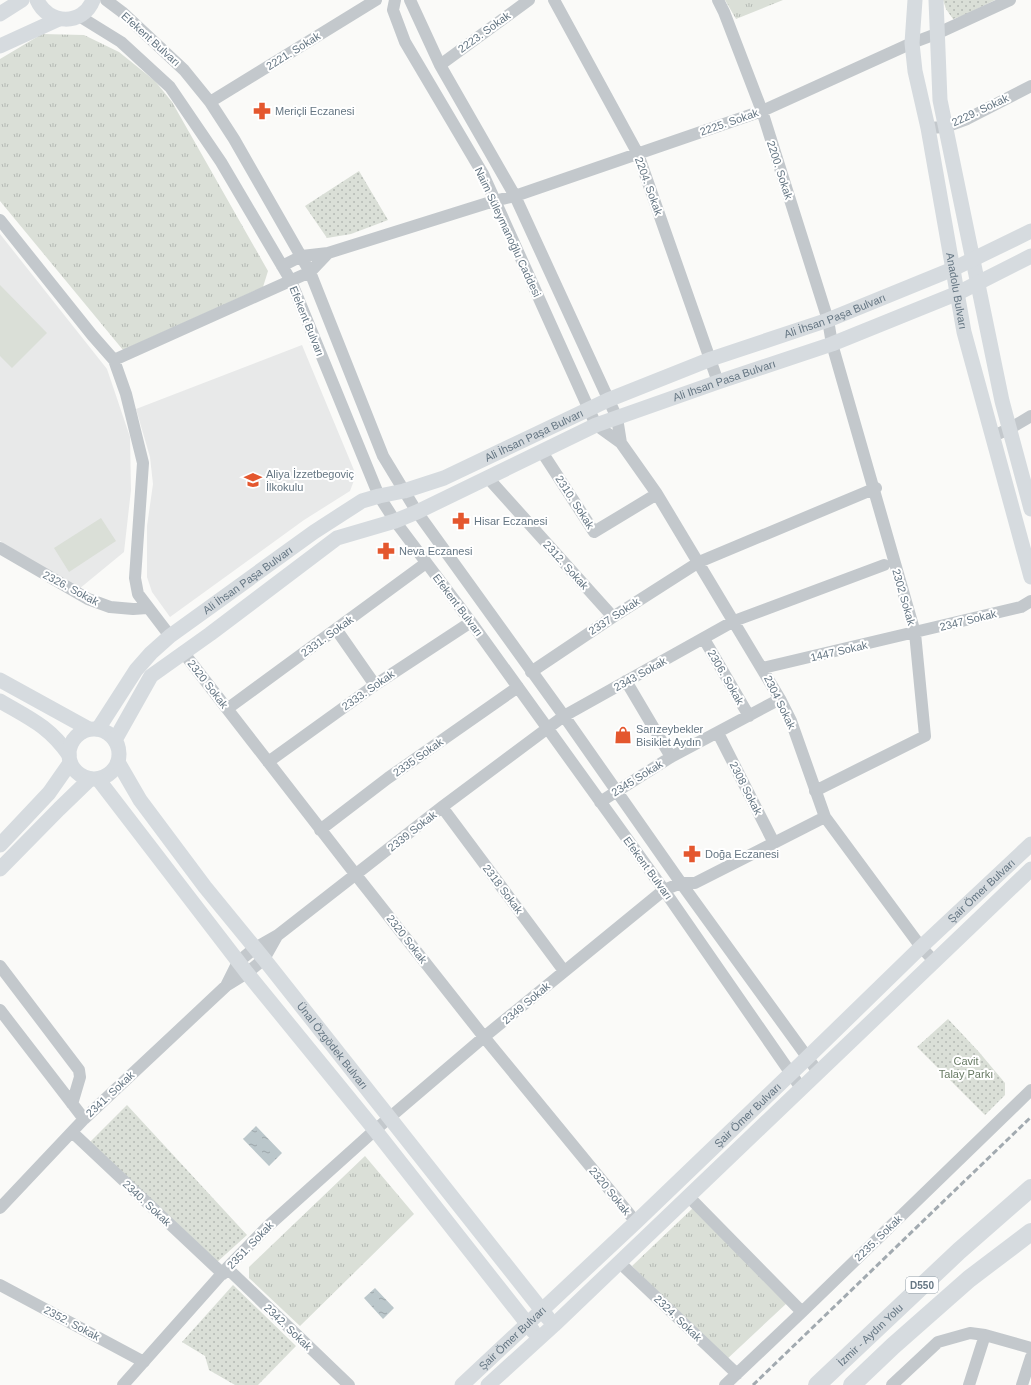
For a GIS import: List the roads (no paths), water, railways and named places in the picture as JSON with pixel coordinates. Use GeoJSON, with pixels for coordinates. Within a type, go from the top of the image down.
{"type":"FeatureCollection","features":[{"type":"Feature","properties":{"kind":"highway","name":"İzmir - Aydın Yolu"},"geometry":{"type":"LineString","coordinates":[[817,1385],[958,1251],[1031,1188]]}},
{"type":"Feature","properties":{"kind":"highway","name":"D550"},"geometry":{"type":"LineString","coordinates":[[852,1385],[968,1279],[1031,1232]]}},
{"type":"Feature","properties":{"kind":"highway"},"geometry":{"type":"LineString","coordinates":[[968,1279],[1031,1248]]}},
{"type":"Feature","properties":{"kind":"main road"},"geometry":{"type":"LineString","coordinates":[[0,14],[22,0]]}},
{"type":"Feature","properties":{"kind":"main road"},"geometry":{"type":"LineString","coordinates":[[37,0],[43,10],[50,16],[59,19],[69,19],[79,16],[87,10],[93,0]]}},
{"type":"Feature","properties":{"kind":"main road","name":"Anadolu Bulvarı"},"geometry":{"type":"LineString","coordinates":[[915,0],[912,43],[915,71],[928,128],[964,332],[1031,577]]}},
{"type":"Feature","properties":{"kind":"main road","name":"Anadolu Bulvarı"},"geometry":{"type":"LineString","coordinates":[[936,0],[936,34],[940,100],[1002,401],[1031,509]]}},
{"type":"Feature","properties":{"kind":"main road"},"geometry":{"type":"LineString","coordinates":[[0,46],[59,19]]}},
{"type":"Feature","properties":{"kind":"main road","name":"Ali İhsan Paşa Bulvarı"},"geometry":{"type":"LineString","coordinates":[[94,729],[136,670],[151,653],[170,636],[314,532],[362,501],[404,491],[444,478],[588,408],[711,359],[828,320],[953,270],[1031,231]]}},
{"type":"Feature","properties":{"kind":"main road"},"geometry":{"type":"LineString","coordinates":[[832,344],[958,293],[1031,256]]}},
{"type":"Feature","properties":{"kind":"main road","name":"Ali Ihsan Pasa Bulvarı"},"geometry":{"type":"LineString","coordinates":[[617,418],[832,344]]}},
{"type":"Feature","properties":{"kind":"main road","name":"Ali İhsan Paşa Bulvarı"},"geometry":{"type":"LineString","coordinates":[[115,740],[151,676],[210,634],[337,538],[395,521],[416,512],[596,425],[617,418]]}},
{"type":"Feature","properties":{"kind":"main road"},"geometry":{"type":"LineString","coordinates":[[0,680],[94,729],[106,732],[115,740],[119,750],[118,762],[112,772],[105,777],[94,779],[82,776],[75,771],[59,740],[40,724],[0,701]]}},
{"type":"Feature","properties":{"kind":"main road"},"geometry":{"type":"LineString","coordinates":[[0,845],[49,793],[70,759],[70,746],[74,738],[81,733],[94,729]]}},
{"type":"Feature","properties":{"kind":"main road","name":"Ünal Özgödek Bulvarı"},"geometry":{"type":"LineString","coordinates":[[118,762],[140,800],[205,887],[554,1325]]}},
{"type":"Feature","properties":{"kind":"main road"},"geometry":{"type":"LineString","coordinates":[[0,869],[59,809],[94,779]]}},
{"type":"Feature","properties":{"kind":"main road","name":"Ünal Özgödek Bulvarı"},"geometry":{"type":"LineString","coordinates":[[94,779],[242,967],[375,1130],[539,1338]]}},
{"type":"Feature","properties":{"kind":"main road","name":"Şair Ömer Bulvarı"},"geometry":{"type":"LineString","coordinates":[[462,1385],[636,1222],[790,1073],[808,1058],[921,947],[1031,844]]}},
{"type":"Feature","properties":{"kind":"main road","name":"Şair Ömer Bulvarı"},"geometry":{"type":"LineString","coordinates":[[488,1385],[554,1325],[800,1088],[1031,869]]}},
{"type":"Feature","properties":{"kind":"street","name":"Efekent Bulvarı"},"geometry":{"type":"LineString","coordinates":[[106,0],[122,12],[184,70],[210,102],[234,139],[302,256],[310,272],[384,456],[416,512],[564,716],[681,883],[818,1072]]}},
{"type":"Feature","properties":{"kind":"street","name":"2221. Sokak"},"geometry":{"type":"LineString","coordinates":[[210,102],[376,0]]}},
{"type":"Feature","properties":{"kind":"street","name":"Naim Süleymanoğlu Caddesi"},"geometry":{"type":"LineString","coordinates":[[395,0],[393,10],[405,42],[483,174],[596,425]]}},
{"type":"Feature","properties":{"kind":"street","name":"Naim Süleymanoğlu Caddesi"},"geometry":{"type":"LineString","coordinates":[[410,0],[440,65],[515,196],[617,418],[621,443]]}},
{"type":"Feature","properties":{"kind":"street","name":"2223. Sokak"},"geometry":{"type":"LineString","coordinates":[[440,65],[528,0]]}},
{"type":"Feature","properties":{"kind":"street","name":"2204. Sokak"},"geometry":{"type":"LineString","coordinates":[[554,0],[638,154],[718,382]]}},
{"type":"Feature","properties":{"kind":"street","name":"2200. Sokak"},"geometry":{"type":"LineString","coordinates":[[718,0],[762,111],[828,320],[832,344]]}},
{"type":"Feature","properties":{"kind":"street","name":"2225. Sokak"},"geometry":{"type":"LineString","coordinates":[[282,266],[302,256],[328,253],[494,201],[515,196],[762,111],[1010,0]]}},
{"type":"Feature","properties":{"kind":"street","name":"Efekent Bulvarı"},"geometry":{"type":"LineString","coordinates":[[79,16],[121,42],[170,87],[221,162],[291,281],[379,496],[395,521],[471,622],[664,890],[800,1088]]}},
{"type":"Feature","properties":{"kind":"street","name":"2229. Sokak"},"geometry":{"type":"LineString","coordinates":[[928,128],[945,126],[967,119],[1031,86]]}},
{"type":"Feature","properties":{"kind":"street"},"geometry":{"type":"LineString","coordinates":[[0,220],[92,335],[114,360],[126,394],[143,464],[135,578],[138,594],[147,608],[170,636]]}},
{"type":"Feature","properties":{"kind":"street"},"geometry":{"type":"LineString","coordinates":[[114,360],[310,272],[328,253]]}},
{"type":"Feature","properties":{"kind":"street","name":"2302 Sokak"},"geometry":{"type":"LineString","coordinates":[[815,792],[925,736],[915,633],[832,344]]}},
{"type":"Feature","properties":{"kind":"street"},"geometry":{"type":"LineString","coordinates":[[993,436],[1009,429],[1031,416]]}},
{"type":"Feature","properties":{"kind":"street"},"geometry":{"type":"LineString","coordinates":[[596,425],[621,443]]}},
{"type":"Feature","properties":{"kind":"street","name":"2304 Sokak"},"geometry":{"type":"LineString","coordinates":[[621,443],[657,494],[763,668],[780,699],[791,721],[825,817],[921,947],[934,962]]}},
{"type":"Feature","properties":{"kind":"street","name":"2310. Sokak"},"geometry":{"type":"LineString","coordinates":[[542,452],[594,532],[657,494]]}},
{"type":"Feature","properties":{"kind":"street","name":"2312. Sokak"},"geometry":{"type":"LineString","coordinates":[[488,478],[612,617]]}},
{"type":"Feature","properties":{"kind":"street","name":"2337 Sokak"},"geometry":{"type":"LineString","coordinates":[[531,672],[612,617],[699,562],[874,488]]}},
{"type":"Feature","properties":{"kind":"street","name":"2326. Sokak"},"geometry":{"type":"LineString","coordinates":[[0,548],[88,599],[110,607],[133,609],[147,608]]}},
{"type":"Feature","properties":{"kind":"street","name":"2331. Sokak"},"geometry":{"type":"LineString","coordinates":[[227,709],[426,563]]}},
{"type":"Feature","properties":{"kind":"street","name":"2343 Sokak"},"geometry":{"type":"LineString","coordinates":[[548,728],[564,716],[734,621],[884,565]]}},
{"type":"Feature","properties":{"kind":"street","name":"2347 Sokak"},"geometry":{"type":"LineString","coordinates":[[915,633],[1028,606]]}},
{"type":"Feature","properties":{"kind":"street","name":"2333. Sokak"},"geometry":{"type":"LineString","coordinates":[[268,762],[375,685],[471,622]]}},
{"type":"Feature","properties":{"kind":"street"},"geometry":{"type":"LineString","coordinates":[[336,629],[375,685]]}},
{"type":"Feature","properties":{"kind":"street","name":"1447 Sokak"},"geometry":{"type":"LineString","coordinates":[[763,668],[915,633]]}},
{"type":"Feature","properties":{"kind":"street","name":"2306. Sokak"},"geometry":{"type":"LineString","coordinates":[[704,639],[749,716]]}},
{"type":"Feature","properties":{"kind":"street","name":"2320 Sokak"},"geometry":{"type":"LineString","coordinates":[[183,652],[320,830],[484,1037],[636,1222]]}},
{"type":"Feature","properties":{"kind":"street"},"geometry":{"type":"LineString","coordinates":[[626,681],[671,757]]}},
{"type":"Feature","properties":{"kind":"street","name":"2335 Sokak"},"geometry":{"type":"LineString","coordinates":[[320,830],[388,778],[518,687]]}},
{"type":"Feature","properties":{"kind":"street","name":"2345 Sokak"},"geometry":{"type":"LineString","coordinates":[[600,802],[671,757],[780,699]]}},
{"type":"Feature","properties":{"kind":"street","name":"2339 Sokak"},"geometry":{"type":"LineString","coordinates":[[259,954],[278,935],[442,807],[548,728]]}},
{"type":"Feature","properties":{"kind":"street","name":"2308 Sokak"},"geometry":{"type":"LineString","coordinates":[[718,732],[774,843]]}},
{"type":"Feature","properties":{"kind":"street","name":"2318 Sokak"},"geometry":{"type":"LineString","coordinates":[[442,807],[564,971]]}},
{"type":"Feature","properties":{"kind":"street","name":"2349 Sokak"},"geometry":{"type":"LineString","coordinates":[[389,1118],[484,1037],[664,890],[681,883],[695,883],[825,817]]}},
{"type":"Feature","properties":{"kind":"street"},"geometry":{"type":"LineString","coordinates":[[242,967],[259,954]]}},
{"type":"Feature","properties":{"kind":"street"},"geometry":{"type":"LineString","coordinates":[[0,966],[79,1070],[80,1077],[72,1104]]}},
{"type":"Feature","properties":{"kind":"street","name":"2341. Sokak"},"geometry":{"type":"LineString","coordinates":[[0,1208],[84,1119],[226,986],[242,967]]}},
{"type":"Feature","properties":{"kind":"street"},"geometry":{"type":"LineString","coordinates":[[0,1010],[84,1119]]}},
{"type":"Feature","properties":{"kind":"street","name":"2235. Sokak"},"geometry":{"type":"LineString","coordinates":[[725,1385],[1031,1090]]}},
{"type":"Feature","properties":{"kind":"street","name":"2351. Sokak"},"geometry":{"type":"LineString","coordinates":[[123,1385],[225,1271],[267,1227],[389,1118]]}},
{"type":"Feature","properties":{"kind":"street","name":"2340. Sokak"},"geometry":{"type":"LineString","coordinates":[[72,1132],[225,1271]]}},
{"type":"Feature","properties":{"kind":"street"},"geometry":{"type":"LineString","coordinates":[[688,1196],[802,1312]]}},
{"type":"Feature","properties":{"kind":"street","name":"2324. Sokak"},"geometry":{"type":"LineString","coordinates":[[620,1262],[737,1374]]}},
{"type":"Feature","properties":{"kind":"street","name":"2342. Sokak"},"geometry":{"type":"LineString","coordinates":[[225,1271],[349,1385]]}},
{"type":"Feature","properties":{"kind":"street","name":"2352. Sokak"},"geometry":{"type":"LineString","coordinates":[[0,1285],[144,1362]]}},
{"type":"Feature","properties":{"kind":"street"},"geometry":{"type":"LineString","coordinates":[[892,1385],[938,1342],[970,1333],[985,1335],[1031,1348]]}},
{"type":"Feature","properties":{"kind":"street"},"geometry":{"type":"LineString","coordinates":[[968,1385],[985,1335]]}},
{"type":"Feature","properties":{"kind":"street"},"geometry":{"type":"LineString","coordinates":[[1022,1385],[1031,1357]]}},
{"type":"Feature","properties":{"kind":"water"},"geometry":{"type":"Polygon","coordinates":[[[256,1126],[282,1153],[269,1166],[243,1139],[256,1126]]]}},
{"type":"Feature","properties":{"kind":"water"},"geometry":{"type":"Polygon","coordinates":[[[375,1288],[394,1308],[383,1319],[364,1298],[375,1288]]]}},
{"type":"Feature","properties":{"kind":"railway"},"geometry":{"type":"LineString","coordinates":[[753,1385],[1031,1117]]}},
{"type":"Feature","properties":{"kind":"place","name":"Meriçli Eczanesi"},"geometry":{"type":"Point","coordinates":[262,111]}},
{"type":"Feature","properties":{"kind":"place","name":"Aliya İzzetbegoviç İlkokulu"},"geometry":{"type":"Point","coordinates":[253,480]}},
{"type":"Feature","properties":{"kind":"place","name":"Hisar Eczanesi"},"geometry":{"type":"Point","coordinates":[461,521]}},
{"type":"Feature","properties":{"kind":"place","name":"Neva Eczanesi"},"geometry":{"type":"Point","coordinates":[386,551]}},
{"type":"Feature","properties":{"kind":"place","name":"Sarızeybekler Bisiklet Aydın"},"geometry":{"type":"Point","coordinates":[623,735]}},
{"type":"Feature","properties":{"kind":"place","name":"Doğa Eczanesi"},"geometry":{"type":"Point","coordinates":[692,854]}},
{"type":"Feature","properties":{"kind":"park label","name":"Cavit Talay Parkı"},"geometry":{"type":"Point","coordinates":[966,1067]}}]}
